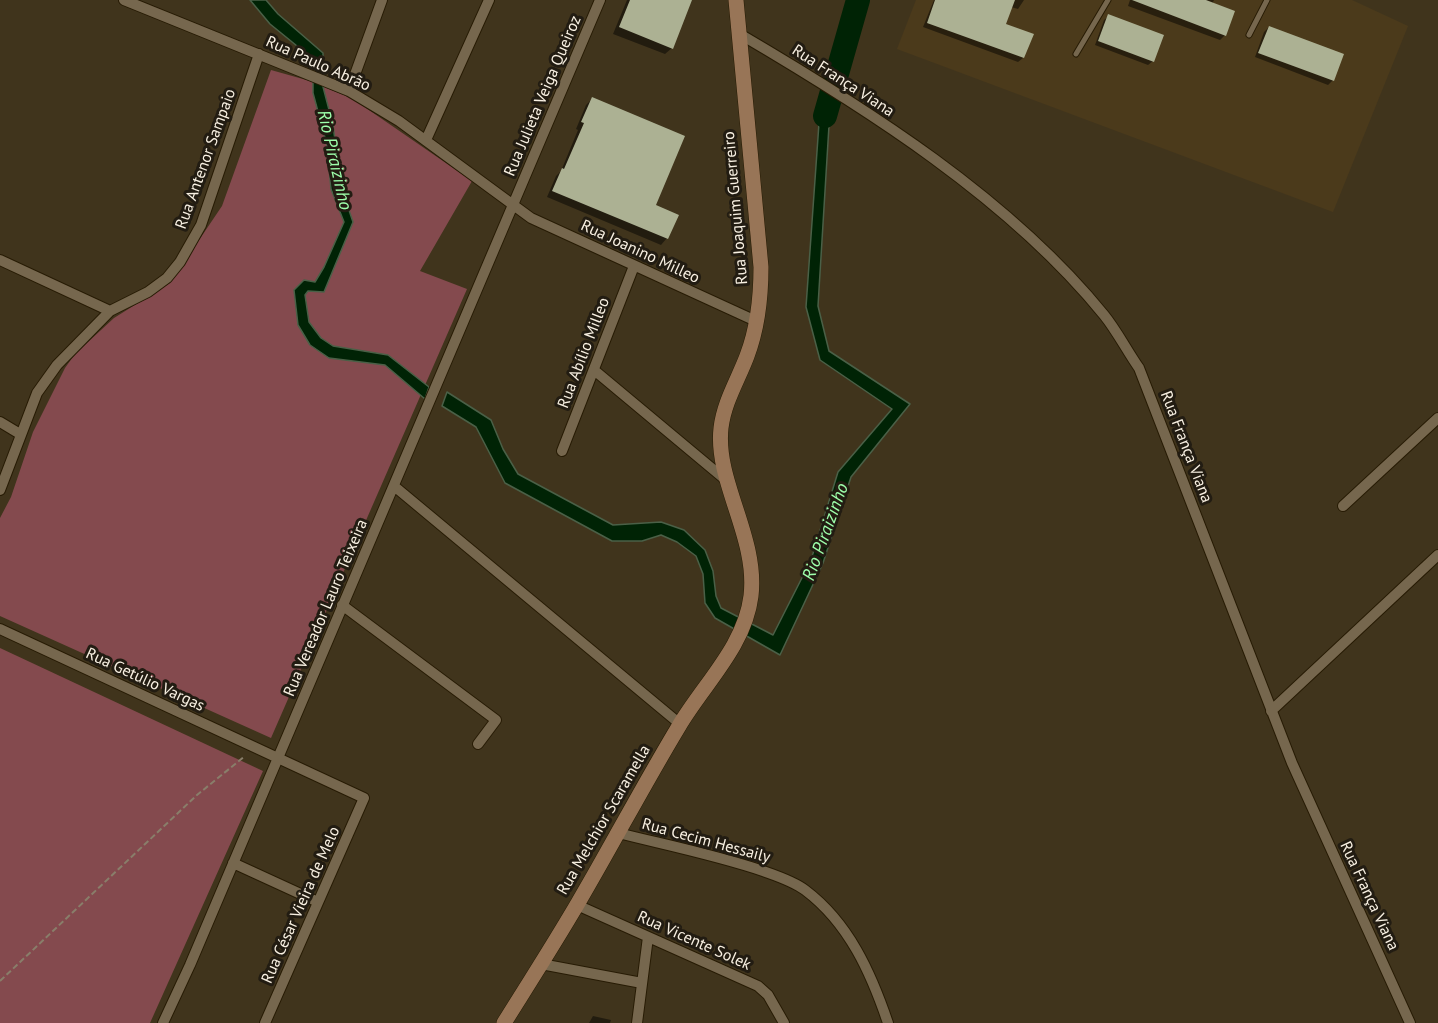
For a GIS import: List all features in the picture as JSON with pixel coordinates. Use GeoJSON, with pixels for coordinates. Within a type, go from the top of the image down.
{"type":"FeatureCollection","features":[{"type":"Feature","properties":{"kind":"street","name":"Rua Paulo Abrão"},"geometry":{"type":"LineString","coordinates":[[124,0],[349,91],[426,140],[514,204]]}},
{"type":"Feature","properties":{"kind":"street"},"geometry":{"type":"LineString","coordinates":[[349,91],[382,0]]}},
{"type":"Feature","properties":{"kind":"street"},"geometry":{"type":"LineString","coordinates":[[426,140],[489,0]]}},
{"type":"Feature","properties":{"kind":"street","name":"Rua Julieta Veiga Queiroz"},"geometry":{"type":"LineString","coordinates":[[514,204],[600,0]]}},
{"type":"Feature","properties":{"kind":"street","name":"Rua Joaquim Guerreiro"},"geometry":{"type":"LineString","coordinates":[[736,0],[761,267],[758,322],[748,354],[727,402],[721,428],[720,447],[751,566],[751,595],[747,618],[738,637]]}},
{"type":"Feature","properties":{"kind":"street","name":"Rua França Viana"},"geometry":{"type":"LineString","coordinates":[[738,33],[820,81],[959,178],[1052,258],[1105,316],[1139,368],[1292,764],[1410,1023]]}},
{"type":"Feature","properties":{"kind":"street","name":"Rua Antenor Sampaio"},"geometry":{"type":"LineString","coordinates":[[0,490],[37,393],[57,364],[110,311],[147,292],[167,278],[180,262],[201,225],[259,54]]}},
{"type":"Feature","properties":{"kind":"street","name":"Rua Joanino Milleo"},"geometry":{"type":"LineString","coordinates":[[514,204],[531,218],[758,322]]}},
{"type":"Feature","properties":{"kind":"street","name":"Rua Vereador Lauro Teixeira"},"geometry":{"type":"LineString","coordinates":[[163,1023],[190,965],[514,204]]}},
{"type":"Feature","properties":{"kind":"street"},"geometry":{"type":"LineString","coordinates":[[0,260],[110,311]]}},
{"type":"Feature","properties":{"kind":"street","name":"Rua Abílio Milleo"},"geometry":{"type":"LineString","coordinates":[[562,451],[634,266]]}},
{"type":"Feature","properties":{"kind":"street"},"geometry":{"type":"LineString","coordinates":[[594,370],[728,482]]}},
{"type":"Feature","properties":{"kind":"street"},"geometry":{"type":"LineString","coordinates":[[1343,506],[1438,417]]}},
{"type":"Feature","properties":{"kind":"street"},"geometry":{"type":"LineString","coordinates":[[0,422],[20,434]]}},
{"type":"Feature","properties":{"kind":"street"},"geometry":{"type":"LineString","coordinates":[[394,486],[680,724]]}},
{"type":"Feature","properties":{"kind":"street"},"geometry":{"type":"LineString","coordinates":[[1271,711],[1438,555]]}},
{"type":"Feature","properties":{"kind":"street"},"geometry":{"type":"LineString","coordinates":[[342,605],[496,720],[478,744]]}},
{"type":"Feature","properties":{"kind":"street","name":"Rua Getúlio Vargas"},"geometry":{"type":"LineString","coordinates":[[0,629],[364,798]]}},
{"type":"Feature","properties":{"kind":"street","name":"Rua Melchior Scaramella"},"geometry":{"type":"LineString","coordinates":[[504,1023],[577,905],[680,724],[738,637]]}},
{"type":"Feature","properties":{"kind":"street","name":"Rua César Vieira de Melo"},"geometry":{"type":"LineString","coordinates":[[265,1023],[364,798]]}},
{"type":"Feature","properties":{"kind":"street","name":"Rua Cecim Hessaily"},"geometry":{"type":"LineString","coordinates":[[618,833],[739,863],[781,878],[803,889],[829,911],[858,950],[879,995],[888,1023]]}},
{"type":"Feature","properties":{"kind":"street"},"geometry":{"type":"LineString","coordinates":[[233,864],[318,902]]}},
{"type":"Feature","properties":{"kind":"street","name":"Rua Vicente Solek"},"geometry":{"type":"LineString","coordinates":[[577,905],[758,986],[768,995],[784,1023]]}},
{"type":"Feature","properties":{"kind":"street"},"geometry":{"type":"LineString","coordinates":[[637,1023],[648,937]]}},
{"type":"Feature","properties":{"kind":"street"},"geometry":{"type":"LineString","coordinates":[[541,964],[642,983]]}},
{"type":"Feature","properties":{"kind":"lane"},"geometry":{"type":"LineString","coordinates":[[1076,54],[1108,0]]}},
{"type":"Feature","properties":{"kind":"lane"},"geometry":{"type":"LineString","coordinates":[[1249,35],[1267,0]]}},
{"type":"Feature","properties":{"kind":"path"},"geometry":{"type":"LineString","coordinates":[[0,981],[197,795],[255,748]]}},
{"type":"Feature","properties":{"kind":"shaded area"},"geometry":{"type":"Polygon","coordinates":[[[916,0],[1352,0],[1408,26],[1333,212],[897,49],[916,0]]]}},
{"type":"Feature","properties":{"kind":"shaded area"},"geometry":{"type":"Polygon","coordinates":[[[271,70],[310,81],[353,99],[472,181],[420,271],[467,289],[271,738],[0,616],[0,518],[11,497],[33,432],[65,368],[75,354],[114,318],[170,283],[222,206],[271,70]]]}},
{"type":"Feature","properties":{"kind":"shaded area"},"geometry":{"type":"Polygon","coordinates":[[[0,648],[263,771],[150,1023],[0,1023],[0,648]]]}},
{"type":"Feature","properties":{"kind":"water"},"geometry":{"type":"Polygon","coordinates":[[[250,0],[266,0],[278,14],[323,53],[323,69],[312,66],[313,59],[270,24],[250,0]]]}},
{"type":"Feature","properties":{"kind":"water"},"geometry":{"type":"Polygon","coordinates":[[[849,0],[866,0],[844,81],[827,70],[849,0]]]}},
{"type":"Feature","properties":{"kind":"water"},"geometry":{"type":"Polygon","coordinates":[[[313,79],[322,83],[333,125],[341,187],[353,222],[324,292],[308,291],[305,295],[309,322],[321,338],[333,346],[388,355],[429,387],[425,399],[385,365],[329,358],[310,345],[298,325],[294,290],[304,280],[315,282],[344,222],[331,189],[327,145],[313,93],[313,79]]]}},
{"type":"Feature","properties":{"kind":"water"},"geometry":{"type":"Polygon","coordinates":[[[827,88],[836,92],[830,109],[818,306],[829,351],[910,404],[851,477],[823,563],[780,655],[715,618],[705,603],[703,574],[696,556],[677,542],[661,535],[642,541],[612,541],[505,483],[476,427],[442,406],[447,392],[491,420],[503,449],[518,474],[613,525],[661,522],[684,530],[705,550],[713,571],[716,596],[721,608],[773,635],[811,560],[838,472],[892,409],[820,360],[806,307],[820,109],[827,88]]]}},
{"type":"Feature","properties":{"kind":"building"},"geometry":{"type":"Polygon","coordinates":[[[630,0],[692,0],[673,49],[619,27],[630,0]]]}},
{"type":"Feature","properties":{"kind":"building"},"geometry":{"type":"Polygon","coordinates":[[[935,0],[1015,0],[1006,24],[1034,34],[1024,58],[927,23],[935,0]]]}},
{"type":"Feature","properties":{"kind":"building"},"geometry":{"type":"Polygon","coordinates":[[[1132,0],[1206,0],[1235,11],[1226,36],[1132,0]]]}},
{"type":"Feature","properties":{"kind":"building"},"geometry":{"type":"Polygon","coordinates":[[[1108,14],[1164,35],[1154,62],[1098,41],[1108,14]]]}},
{"type":"Feature","properties":{"kind":"building"},"geometry":{"type":"Polygon","coordinates":[[[1269,26],[1344,54],[1334,81],[1258,53],[1269,26]]]}},
{"type":"Feature","properties":{"kind":"building"},"geometry":{"type":"Polygon","coordinates":[[[592,97],[685,136],[656,205],[679,215],[668,239],[552,191],[584,123],[581,122],[592,97]]]}},
{"type":"Feature","properties":{"kind":"waterway","name":"Rio Piraizinho"},"geometry":{"type":"LineString","coordinates":[[825,116],[858,0]]}}]}
